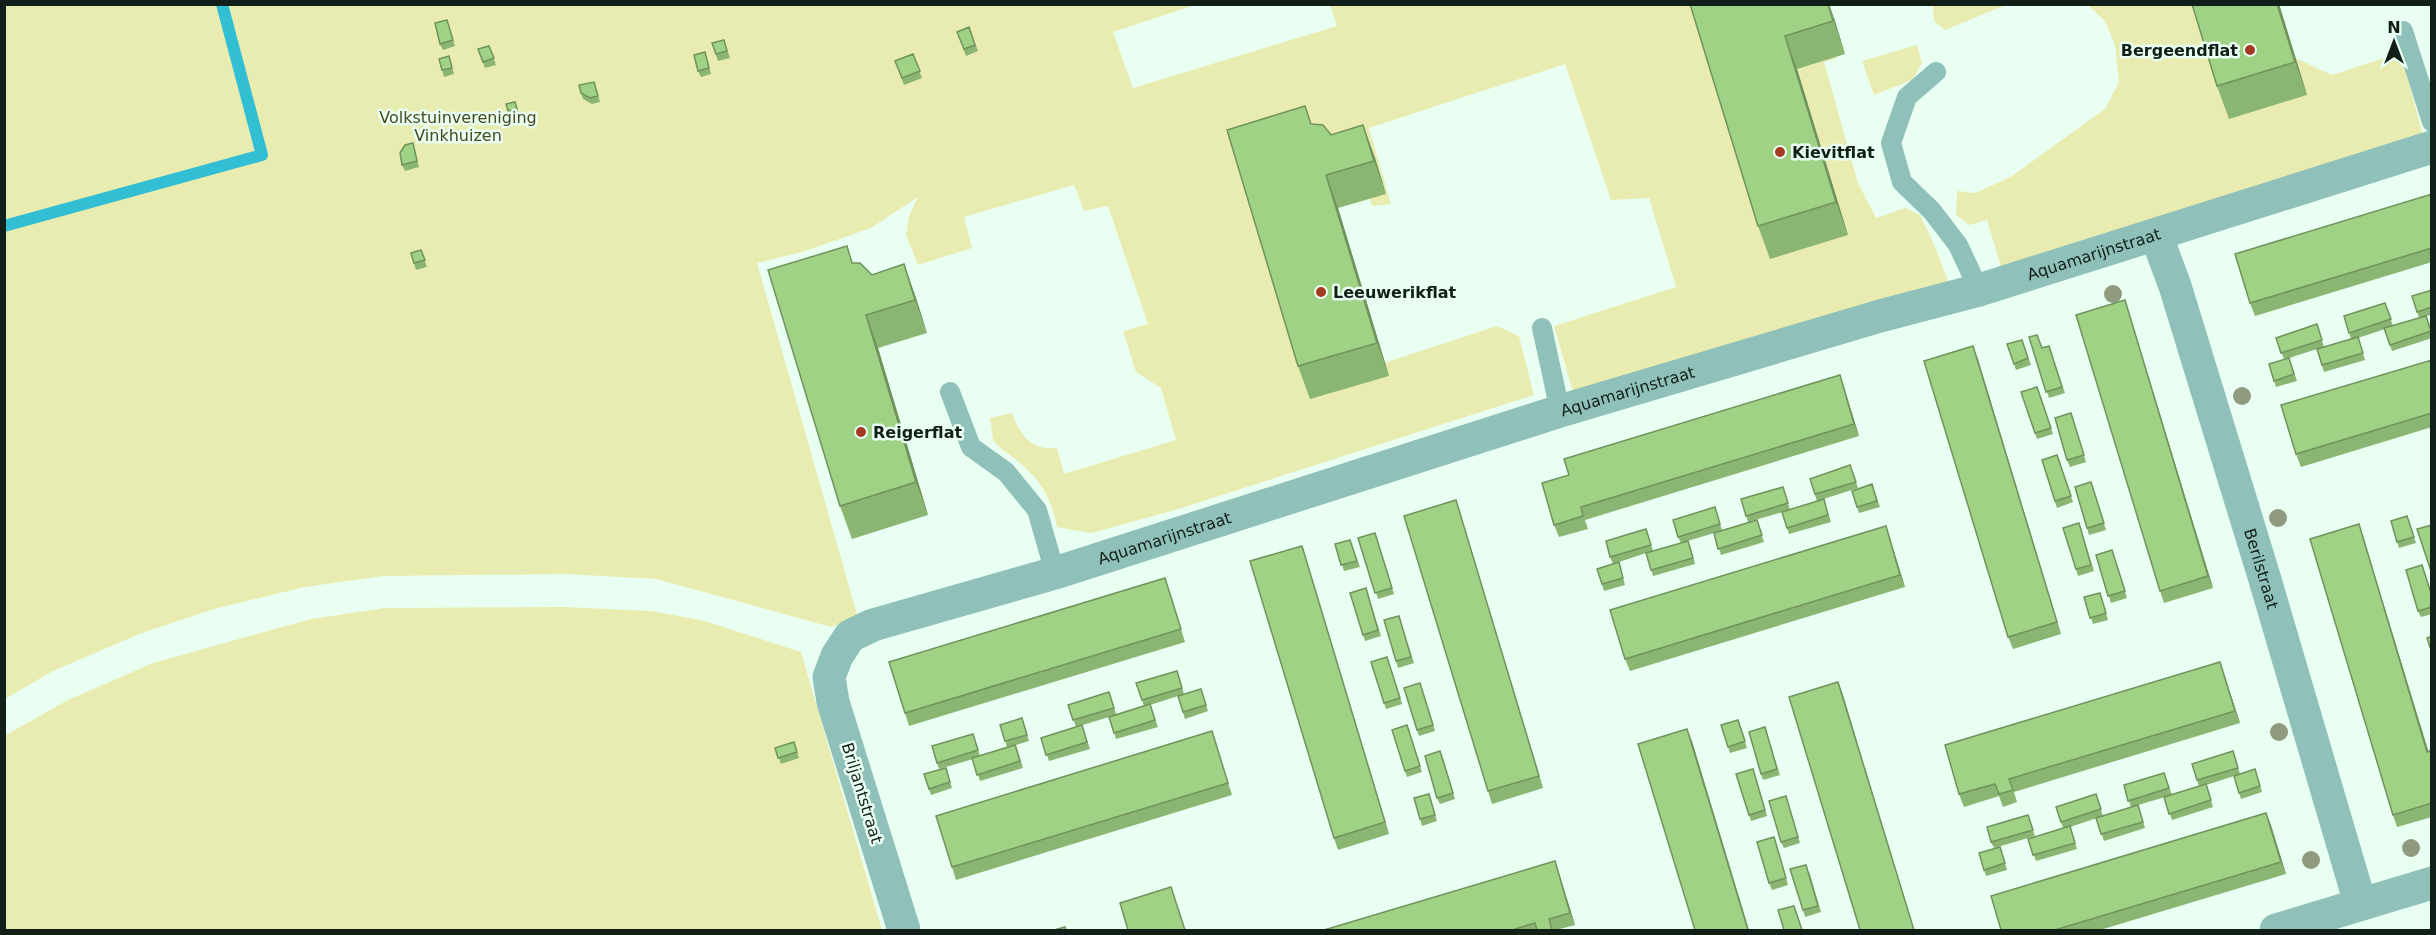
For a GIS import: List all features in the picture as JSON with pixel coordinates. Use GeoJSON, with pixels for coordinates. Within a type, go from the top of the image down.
{"type":"FeatureCollection","features":[{"type":"Feature","properties":{"kind":"street","name":"Aquamarijnstraat"},"geometry":{"type":"LineString","coordinates":[[837,656],[850,636],[873,626],[1055,573],[1560,411],[1880,316],[1978,290],[2432,147]]}},
{"type":"Feature","properties":{"kind":"street","name":"Berilstraat"},"geometry":{"type":"LineString","coordinates":[[2156,235],[2175,286],[2260,564],[2360,903]]}},
{"type":"Feature","properties":{"kind":"street","name":"Briljantstraat"},"geometry":{"type":"LineString","coordinates":[[837,656],[829,677],[833,702],[904,930]]}},
{"type":"Feature","properties":{"kind":"street"},"geometry":{"type":"LineString","coordinates":[[2276,930],[2432,883]]}},
{"type":"Feature","properties":{"kind":"lane"},"geometry":{"type":"LineString","coordinates":[[2403,31],[2432,122]]}},
{"type":"Feature","properties":{"kind":"lane"},"geometry":{"type":"LineString","coordinates":[[1935,72],[1907,97],[1891,143],[1902,182],[1932,211],[1958,245],[1978,290]]}},
{"type":"Feature","properties":{"kind":"lane"},"geometry":{"type":"LineString","coordinates":[[1542,328],[1560,411]]}},
{"type":"Feature","properties":{"kind":"lane"},"geometry":{"type":"LineString","coordinates":[[950,392],[971,447],[1006,472],[1037,510],[1055,573]]}},
{"type":"Feature","properties":{"kind":"green space"},"geometry":{"type":"Polygon","coordinates":[[[1933,4],[2006,5],[1945,30],[1934,21],[1933,4]]]}},
{"type":"Feature","properties":{"kind":"green space","name":"Volkstuinvereniging Vinkhuizen"},"geometry":{"type":"Polygon","coordinates":[[[4,5],[1195,5],[1113,32],[1133,88],[1337,26],[1330,5],[1822,5],[1837,58],[1824,62],[1858,183],[1876,218],[1905,208],[1920,215],[1949,283],[1574,396],[1554,326],[1676,287],[1649,198],[1611,200],[1565,64],[1369,128],[1391,204],[1372,206],[1356,150],[1315,162],[1381,364],[1497,326],[1519,336],[1534,395],[1175,510],[1091,533],[1057,527],[1049,500],[1037,480],[993,440],[990,418],[1012,413],[1023,435],[1033,444],[1040,447],[1057,448],[1064,474],[1176,440],[1161,388],[1136,372],[1123,331],[1148,324],[1108,206],[1084,211],[1074,185],[964,217],[972,248],[918,265],[906,235],[909,216],[918,197],[871,228],[802,252],[757,263],[858,618],[831,627],[656,579],[565,574],[383,576],[305,587],[214,609],[142,633],[53,671],[5,699],[4,5]]]}},
{"type":"Feature","properties":{"kind":"green space"},"geometry":{"type":"Polygon","coordinates":[[[2088,5],[2274,5],[2289,55],[2332,75],[2393,55],[2406,71],[2424,140],[2001,267],[1987,220],[1969,225],[1956,215],[1957,191],[1976,193],[2012,176],[2105,109],[2119,82],[2115,45],[2105,21],[2088,5]]]}},
{"type":"Feature","properties":{"kind":"green space"},"geometry":{"type":"Polygon","coordinates":[[[1917,45],[1922,63],[1912,80],[1874,95],[1862,61],[1917,45]]]}},
{"type":"Feature","properties":{"kind":"green space"},"geometry":{"type":"Polygon","coordinates":[[[565,607],[652,611],[705,621],[801,652],[882,930],[5,930],[4,736],[68,700],[153,663],[311,619],[385,608],[565,607]]]}},
{"type":"Feature","properties":{"kind":"building","name":"Kievitflat"},"geometry":{"type":"Polygon","coordinates":[[[1690,4],[1828,4],[1833,21],[1785,36],[1836,202],[1758,226],[1690,4]]]}},
{"type":"Feature","properties":{"kind":"building","name":"Bergeendflat"},"geometry":{"type":"Polygon","coordinates":[[[2192,4],[2277,4],[2295,62],[2217,86],[2192,4]]]}},
{"type":"Feature","properties":{"kind":"building"},"geometry":{"type":"Polygon","coordinates":[[[447,20],[453,40],[440,44],[435,23],[447,20]]]}},
{"type":"Feature","properties":{"kind":"building"},"geometry":{"type":"Polygon","coordinates":[[[969,27],[975,45],[964,49],[957,32],[969,27]]]}},
{"type":"Feature","properties":{"kind":"building"},"geometry":{"type":"Polygon","coordinates":[[[724,40],[727,51],[716,54],[712,43],[724,40]]]}},
{"type":"Feature","properties":{"kind":"building"},"geometry":{"type":"Polygon","coordinates":[[[489,46],[494,58],[483,62],[478,49],[489,46]]]}},
{"type":"Feature","properties":{"kind":"building"},"geometry":{"type":"Polygon","coordinates":[[[705,52],[709,68],[698,71],[694,55],[705,52]]]}},
{"type":"Feature","properties":{"kind":"building"},"geometry":{"type":"Polygon","coordinates":[[[913,54],[920,71],[902,78],[895,61],[913,54]]]}},
{"type":"Feature","properties":{"kind":"building"},"geometry":{"type":"Polygon","coordinates":[[[449,56],[452,68],[442,70],[439,59],[449,56]]]}},
{"type":"Feature","properties":{"kind":"building"},"geometry":{"type":"Polygon","coordinates":[[[594,82],[598,96],[590,98],[581,93],[579,85],[594,82]]]}},
{"type":"Feature","properties":{"kind":"building"},"geometry":{"type":"Polygon","coordinates":[[[515,102],[517,109],[508,111],[506,104],[515,102]]]}},
{"type":"Feature","properties":{"kind":"building","name":"Leeuwerikflat"},"geometry":{"type":"Polygon","coordinates":[[[1305,106],[1311,124],[1323,125],[1331,135],[1363,125],[1374,161],[1326,175],[1377,343],[1298,366],[1227,130],[1305,106]]]}},
{"type":"Feature","properties":{"kind":"building"},"geometry":{"type":"Polygon","coordinates":[[[413,143],[417,161],[402,165],[400,153],[405,145],[413,143]]]}},
{"type":"Feature","properties":{"kind":"building"},"geometry":{"type":"Polygon","coordinates":[[[2432,194],[2432,248],[2250,303],[2235,254],[2432,194]]]}},
{"type":"Feature","properties":{"kind":"building","name":"Reigerflat"},"geometry":{"type":"Polygon","coordinates":[[[847,246],[852,263],[860,263],[872,275],[904,264],[915,300],[866,315],[916,482],[840,506],[768,270],[847,246]]]}},
{"type":"Feature","properties":{"kind":"building"},"geometry":{"type":"Polygon","coordinates":[[[421,250],[425,260],[414,263],[411,253],[421,250]]]}},
{"type":"Feature","properties":{"kind":"building"},"geometry":{"type":"Polygon","coordinates":[[[2432,290],[2432,307],[2417,312],[2412,296],[2432,290]]]}},
{"type":"Feature","properties":{"kind":"building"},"geometry":{"type":"Polygon","coordinates":[[[2125,300],[2208,576],[2160,591],[2076,315],[2125,300]]]}},
{"type":"Feature","properties":{"kind":"building"},"geometry":{"type":"Polygon","coordinates":[[[2385,303],[2391,319],[2349,333],[2344,316],[2385,303]]]}},
{"type":"Feature","properties":{"kind":"building"},"geometry":{"type":"Polygon","coordinates":[[[2426,316],[2431,331],[2390,345],[2384,328],[2426,316]]]}},
{"type":"Feature","properties":{"kind":"building"},"geometry":{"type":"Polygon","coordinates":[[[2317,324],[2322,340],[2281,353],[2276,338],[2317,324]]]}},
{"type":"Feature","properties":{"kind":"building"},"geometry":{"type":"Polygon","coordinates":[[[2037,335],[2042,348],[2049,346],[2062,387],[2046,392],[2029,337],[2037,335]]]}},
{"type":"Feature","properties":{"kind":"building"},"geometry":{"type":"Polygon","coordinates":[[[2358,337],[2363,353],[2322,365],[2317,349],[2358,337]]]}},
{"type":"Feature","properties":{"kind":"building"},"geometry":{"type":"Polygon","coordinates":[[[2022,340],[2028,358],[2014,364],[2007,344],[2022,340]]]}},
{"type":"Feature","properties":{"kind":"building"},"geometry":{"type":"Polygon","coordinates":[[[1973,346],[2057,622],[2008,637],[1924,361],[1973,346]]]}},
{"type":"Feature","properties":{"kind":"building"},"geometry":{"type":"Polygon","coordinates":[[[2289,358],[2294,374],[2274,381],[2269,364],[2289,358]]]}},
{"type":"Feature","properties":{"kind":"building"},"geometry":{"type":"Polygon","coordinates":[[[2432,360],[2432,413],[2296,454],[2281,405],[2432,360]]]}},
{"type":"Feature","properties":{"kind":"building"},"geometry":{"type":"Polygon","coordinates":[[[1840,375],[1854,424],[1581,507],[1583,516],[1554,525],[1542,483],[1569,475],[1564,459],[1840,375]]]}},
{"type":"Feature","properties":{"kind":"building"},"geometry":{"type":"Polygon","coordinates":[[[2037,387],[2051,428],[2035,433],[2021,392],[2037,387]]]}},
{"type":"Feature","properties":{"kind":"building"},"geometry":{"type":"Polygon","coordinates":[[[2071,413],[2084,455],[2067,460],[2055,418],[2071,413]]]}},
{"type":"Feature","properties":{"kind":"building"},"geometry":{"type":"Polygon","coordinates":[[[2057,455],[2071,496],[2055,501],[2042,460],[2057,455]]]}},
{"type":"Feature","properties":{"kind":"building"},"geometry":{"type":"Polygon","coordinates":[[[1850,465],[1856,482],[1815,494],[1810,479],[1850,465]]]}},
{"type":"Feature","properties":{"kind":"building"},"geometry":{"type":"Polygon","coordinates":[[[2091,482],[2104,523],[2087,528],[2075,487],[2091,482]]]}},
{"type":"Feature","properties":{"kind":"building"},"geometry":{"type":"Polygon","coordinates":[[[1872,484],[1877,501],[1857,507],[1852,491],[1872,484]]]}},
{"type":"Feature","properties":{"kind":"building"},"geometry":{"type":"Polygon","coordinates":[[[1783,487],[1788,503],[1746,516],[1741,499],[1783,487]]]}},
{"type":"Feature","properties":{"kind":"building"},"geometry":{"type":"Polygon","coordinates":[[[1824,499],[1828,515],[1787,528],[1782,512],[1824,499]]]}},
{"type":"Feature","properties":{"kind":"building"},"geometry":{"type":"Polygon","coordinates":[[[1456,500],[1539,776],[1488,791],[1404,516],[1456,500]]]}},
{"type":"Feature","properties":{"kind":"building"},"geometry":{"type":"Polygon","coordinates":[[[1715,507],[1720,524],[1678,537],[1673,520],[1715,507]]]}},
{"type":"Feature","properties":{"kind":"building"},"geometry":{"type":"Polygon","coordinates":[[[2407,516],[2414,537],[2397,542],[2391,521],[2407,516]]]}},
{"type":"Feature","properties":{"kind":"building"},"geometry":{"type":"Polygon","coordinates":[[[1757,520],[1762,535],[1718,549],[1714,533],[1757,520]]]}},
{"type":"Feature","properties":{"kind":"building"},"geometry":{"type":"Polygon","coordinates":[[[2079,523],[2091,565],[2076,569],[2063,528],[2079,523]]]}},
{"type":"Feature","properties":{"kind":"building"},"geometry":{"type":"Polygon","coordinates":[[[2359,524],[2427,752],[2432,750],[2432,803],[2393,815],[2310,539],[2359,524]]]}},
{"type":"Feature","properties":{"kind":"building"},"geometry":{"type":"Polygon","coordinates":[[[2432,525],[2432,570],[2431,571],[2417,529],[2432,525]]]}},
{"type":"Feature","properties":{"kind":"building"},"geometry":{"type":"Polygon","coordinates":[[[1886,526],[1900,575],[1625,659],[1610,610],[1886,526]]]}},
{"type":"Feature","properties":{"kind":"building"},"geometry":{"type":"Polygon","coordinates":[[[1646,529],[1651,545],[1610,557],[1606,541],[1646,529]]]}},
{"type":"Feature","properties":{"kind":"building"},"geometry":{"type":"Polygon","coordinates":[[[1375,533],[1392,588],[1375,593],[1358,538],[1375,533]]]}},
{"type":"Feature","properties":{"kind":"building"},"geometry":{"type":"Polygon","coordinates":[[[1350,540],[1357,561],[1341,565],[1335,544],[1350,540]]]}},
{"type":"Feature","properties":{"kind":"building"},"geometry":{"type":"Polygon","coordinates":[[[1688,541],[1693,558],[1651,570],[1646,553],[1688,541]]]}},
{"type":"Feature","properties":{"kind":"building"},"geometry":{"type":"Polygon","coordinates":[[[1302,546],[1385,822],[1334,838],[1250,561],[1302,546]]]}},
{"type":"Feature","properties":{"kind":"building"},"geometry":{"type":"Polygon","coordinates":[[[2112,550],[2125,591],[2108,596],[2096,555],[2112,550]]]}},
{"type":"Feature","properties":{"kind":"building"},"geometry":{"type":"Polygon","coordinates":[[[1619,562],[1623,578],[1602,584],[1597,569],[1619,562]]]}},
{"type":"Feature","properties":{"kind":"building"},"geometry":{"type":"Polygon","coordinates":[[[2422,565],[2432,596],[2432,607],[2418,611],[2406,570],[2422,565]]]}},
{"type":"Feature","properties":{"kind":"building"},"geometry":{"type":"Polygon","coordinates":[[[1165,578],[1181,629],[905,713],[889,662],[1165,578]]]}},
{"type":"Feature","properties":{"kind":"building"},"geometry":{"type":"Polygon","coordinates":[[[1366,588],[1378,630],[1363,635],[1350,593],[1366,588]]]}},
{"type":"Feature","properties":{"kind":"building"},"geometry":{"type":"Polygon","coordinates":[[[2100,593],[2106,613],[2090,618],[2084,597],[2100,593]]]}},
{"type":"Feature","properties":{"kind":"building"},"geometry":{"type":"Polygon","coordinates":[[[1399,616],[1411,657],[1396,661],[1384,620],[1399,616]]]}},
{"type":"Feature","properties":{"kind":"building"},"geometry":{"type":"Polygon","coordinates":[[[2432,636],[2432,653],[2427,638],[2432,636]]]}},
{"type":"Feature","properties":{"kind":"building"},"geometry":{"type":"Polygon","coordinates":[[[1387,657],[1400,698],[1384,703],[1371,662],[1387,657]]]}},
{"type":"Feature","properties":{"kind":"building"},"geometry":{"type":"Polygon","coordinates":[[[2220,662],[2235,711],[2009,779],[2013,790],[1999,794],[1995,784],[1959,794],[1945,745],[2220,662]]]}},
{"type":"Feature","properties":{"kind":"building"},"geometry":{"type":"Polygon","coordinates":[[[1177,671],[1182,688],[1142,700],[1136,683],[1177,671]]]}},
{"type":"Feature","properties":{"kind":"building"},"geometry":{"type":"Polygon","coordinates":[[[1838,682],[1914,930],[1860,930],[1789,697],[1838,682]]]}},
{"type":"Feature","properties":{"kind":"building"},"geometry":{"type":"Polygon","coordinates":[[[1420,683],[1433,725],[1417,730],[1404,688],[1420,683]]]}},
{"type":"Feature","properties":{"kind":"building"},"geometry":{"type":"Polygon","coordinates":[[[1201,689],[1206,705],[1183,712],[1178,696],[1201,689]]]}},
{"type":"Feature","properties":{"kind":"building"},"geometry":{"type":"Polygon","coordinates":[[[1109,692],[1114,708],[1073,720],[1068,705],[1109,692]]]}},
{"type":"Feature","properties":{"kind":"building"},"geometry":{"type":"Polygon","coordinates":[[[1150,704],[1155,720],[1114,733],[1109,717],[1150,704]]]}},
{"type":"Feature","properties":{"kind":"building"},"geometry":{"type":"Polygon","coordinates":[[[1022,718],[1027,735],[1005,741],[1000,725],[1022,718]]]}},
{"type":"Feature","properties":{"kind":"building"},"geometry":{"type":"Polygon","coordinates":[[[1738,720],[1745,741],[1728,747],[1721,725],[1738,720]]]}},
{"type":"Feature","properties":{"kind":"building"},"geometry":{"type":"Polygon","coordinates":[[[1082,725],[1087,742],[1046,755],[1041,738],[1082,725]]]}},
{"type":"Feature","properties":{"kind":"building"},"geometry":{"type":"Polygon","coordinates":[[[1407,725],[1420,766],[1405,771],[1392,730],[1407,725]]]}},
{"type":"Feature","properties":{"kind":"building"},"geometry":{"type":"Polygon","coordinates":[[[1765,727],[1777,769],[1761,774],[1749,732],[1765,727]]]}},
{"type":"Feature","properties":{"kind":"building"},"geometry":{"type":"Polygon","coordinates":[[[1687,729],[1748,930],[1695,930],[1638,744],[1687,729]]]}},
{"type":"Feature","properties":{"kind":"building"},"geometry":{"type":"Polygon","coordinates":[[[1212,731],[1228,783],[952,867],[936,816],[1212,731]]]}},
{"type":"Feature","properties":{"kind":"building"},"geometry":{"type":"Polygon","coordinates":[[[973,734],[978,750],[937,763],[932,746],[973,734]]]}},
{"type":"Feature","properties":{"kind":"building"},"geometry":{"type":"Polygon","coordinates":[[[794,742],[797,752],[778,758],[775,748],[794,742]]]}},
{"type":"Feature","properties":{"kind":"building"},"geometry":{"type":"Polygon","coordinates":[[[1015,745],[1020,761],[977,775],[972,758],[1015,745]]]}},
{"type":"Feature","properties":{"kind":"building"},"geometry":{"type":"Polygon","coordinates":[[[1440,751],[1453,793],[1437,798],[1425,756],[1440,751]]]}},
{"type":"Feature","properties":{"kind":"building"},"geometry":{"type":"Polygon","coordinates":[[[2233,751],[2238,768],[2197,780],[2192,764],[2233,751]]]}},
{"type":"Feature","properties":{"kind":"building"},"geometry":{"type":"Polygon","coordinates":[[[946,768],[950,782],[929,789],[924,774],[946,768]]]}},
{"type":"Feature","properties":{"kind":"building"},"geometry":{"type":"Polygon","coordinates":[[[1753,769],[1765,810],[1749,815],[1736,774],[1753,769]]]}},
{"type":"Feature","properties":{"kind":"building"},"geometry":{"type":"Polygon","coordinates":[[[2255,769],[2260,786],[2239,793],[2234,776],[2255,769]]]}},
{"type":"Feature","properties":{"kind":"building"},"geometry":{"type":"Polygon","coordinates":[[[2164,773],[2169,788],[2128,801],[2124,785],[2164,773]]]}},
{"type":"Feature","properties":{"kind":"building"},"geometry":{"type":"Polygon","coordinates":[[[2206,784],[2211,800],[2169,814],[2164,797],[2206,784]]]}},
{"type":"Feature","properties":{"kind":"building"},"geometry":{"type":"Polygon","coordinates":[[[1429,794],[1435,815],[1420,819],[1414,798],[1429,794]]]}},
{"type":"Feature","properties":{"kind":"building"},"geometry":{"type":"Polygon","coordinates":[[[2096,794],[2101,809],[2061,822],[2056,807],[2096,794]]]}},
{"type":"Feature","properties":{"kind":"building"},"geometry":{"type":"Polygon","coordinates":[[[1786,796],[1798,837],[1781,842],[1769,801],[1786,796]]]}},
{"type":"Feature","properties":{"kind":"building"},"geometry":{"type":"Polygon","coordinates":[[[2138,805],[2143,822],[2101,834],[2096,818],[2138,805]]]}},
{"type":"Feature","properties":{"kind":"building"},"geometry":{"type":"Polygon","coordinates":[[[2266,813],[2281,862],[2055,930],[2001,930],[1991,896],[2266,813]]]}},
{"type":"Feature","properties":{"kind":"building"},"geometry":{"type":"Polygon","coordinates":[[[2028,815],[2033,830],[1991,842],[1987,827],[2028,815]]]}},
{"type":"Feature","properties":{"kind":"building"},"geometry":{"type":"Polygon","coordinates":[[[2070,826],[2075,843],[2033,855],[2028,839],[2070,826]]]}},
{"type":"Feature","properties":{"kind":"building"},"geometry":{"type":"Polygon","coordinates":[[[1774,837],[1786,878],[1769,883],[1757,842],[1774,837]]]}},
{"type":"Feature","properties":{"kind":"building"},"geometry":{"type":"Polygon","coordinates":[[[2000,847],[2005,863],[1984,870],[1979,853],[2000,847]]]}},
{"type":"Feature","properties":{"kind":"building"},"geometry":{"type":"Polygon","coordinates":[[[1555,861],[1570,913],[1549,919],[1552,930],[1537,930],[1535,923],[1515,930],[1324,930],[1555,861]]]}},
{"type":"Feature","properties":{"kind":"building"},"geometry":{"type":"Polygon","coordinates":[[[1806,865],[1818,906],[1803,910],[1790,869],[1806,865]]]}},
{"type":"Feature","properties":{"kind":"building"},"geometry":{"type":"Polygon","coordinates":[[[1171,887],[1185,930],[1128,930],[1120,903],[1171,887]]]}},
{"type":"Feature","properties":{"kind":"building"},"geometry":{"type":"Polygon","coordinates":[[[1794,906],[1802,930],[1784,930],[1778,910],[1794,906]]]}},
{"type":"Feature","properties":{"kind":"waterway"},"geometry":{"type":"LineString","coordinates":[[4,226],[262,155],[222,4]]}},
{"type":"Feature","properties":{"kind":"place","name":"Bergeendflat"},"geometry":{"type":"Point","coordinates":[2250,50]}},
{"type":"Feature","properties":{"kind":"place","name":"Kievitflat"},"geometry":{"type":"Point","coordinates":[1780,152]}},
{"type":"Feature","properties":{"kind":"place","name":"Leeuwerikflat"},"geometry":{"type":"Point","coordinates":[1321,292]}},
{"type":"Feature","properties":{"kind":"place","name":"Reigerflat"},"geometry":{"type":"Point","coordinates":[861,432]}}]}
